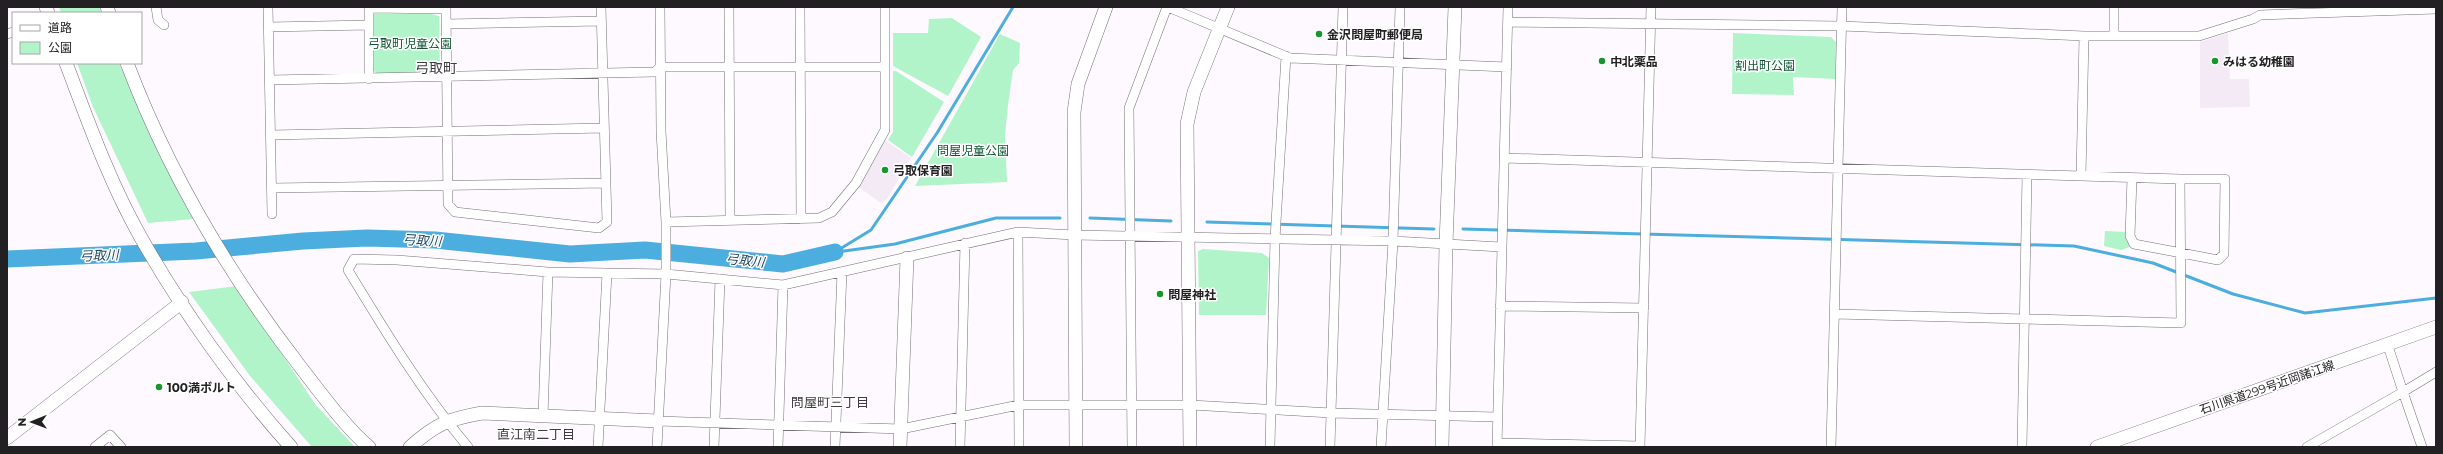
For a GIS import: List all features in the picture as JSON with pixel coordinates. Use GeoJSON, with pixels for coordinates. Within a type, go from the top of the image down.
{"type":"FeatureCollection","features":[{"type":"Feature","properties":{"kind":"street"},"geometry":{"type":"LineString","coordinates":[[156,7],[158,20],[164,25]]}},
{"type":"Feature","properties":{"kind":"street"},"geometry":{"type":"LineString","coordinates":[[268,7],[272,214]]}},
{"type":"Feature","properties":{"kind":"street"},"geometry":{"type":"LineString","coordinates":[[369,79],[369,8],[446,8],[448,204],[455,212],[599,228],[607,222],[601,7]]}},
{"type":"Feature","properties":{"kind":"street"},"geometry":{"type":"LineString","coordinates":[[657,447],[666,269],[666,226],[660,131],[660,7]]}},
{"type":"Feature","properties":{"kind":"street"},"geometry":{"type":"LineString","coordinates":[[728,7],[730,219]]}},
{"type":"Feature","properties":{"kind":"street"},"geometry":{"type":"LineString","coordinates":[[800,7],[801,219]]}},
{"type":"Feature","properties":{"kind":"street"},"geometry":{"type":"LineString","coordinates":[[666,226],[730,219],[801,219],[826,217],[832,212],[856,183],[885,130],[885,7]]}},
{"type":"Feature","properties":{"kind":"street"},"geometry":{"type":"LineString","coordinates":[[1076,447],[1074,112],[1078,84],[1106,7]]}},
{"type":"Feature","properties":{"kind":"street"},"geometry":{"type":"LineString","coordinates":[[1132,447],[1129,108],[1168,7],[1219,30],[1286,56],[1341,61],[1507,66]]}},
{"type":"Feature","properties":{"kind":"street"},"geometry":{"type":"LineString","coordinates":[[1190,447],[1191,405],[1187,124],[1194,92],[1228,7]]}},
{"type":"Feature","properties":{"kind":"street"},"geometry":{"type":"LineString","coordinates":[[1330,447],[1343,7]]}},
{"type":"Feature","properties":{"kind":"street"},"geometry":{"type":"LineString","coordinates":[[1381,447],[1393,238],[1400,7]]}},
{"type":"Feature","properties":{"kind":"street"},"geometry":{"type":"LineString","coordinates":[[1442,447],[1446,244],[1455,7]]}},
{"type":"Feature","properties":{"kind":"street"},"geometry":{"type":"LineString","coordinates":[[1508,7],[1497,445],[1640,446],[1651,7]]}},
{"type":"Feature","properties":{"kind":"street"},"geometry":{"type":"LineString","coordinates":[[1831,447],[1842,7]]}},
{"type":"Feature","properties":{"kind":"street"},"geometry":{"type":"LineString","coordinates":[[2114,7],[2114,34]]}},
{"type":"Feature","properties":{"kind":"street"},"geometry":{"type":"LineString","coordinates":[[1508,22],[1552,21],[1650,25],[1841,26],[2084,36],[2114,34],[2199,36],[2254,19],[2260,15],[2389,9],[2436,9]]}},
{"type":"Feature","properties":{"kind":"street"},"geometry":{"type":"LineString","coordinates":[[446,24],[601,21]]}},
{"type":"Feature","properties":{"kind":"street"},"geometry":{"type":"LineString","coordinates":[[268,26],[369,25]]}},
{"type":"Feature","properties":{"kind":"street"},"geometry":{"type":"LineString","coordinates":[[2081,176],[2084,36]]}},
{"type":"Feature","properties":{"kind":"street"},"geometry":{"type":"LineString","coordinates":[[1270,447],[1276,218],[1286,56]]}},
{"type":"Feature","properties":{"kind":"street"},"geometry":{"type":"LineString","coordinates":[[66,64],[90,130],[139,235],[166,278],[238,384],[291,447]]}},
{"type":"Feature","properties":{"kind":"street"},"geometry":{"type":"LineString","coordinates":[[127,64],[142,104],[172,168],[204,228],[232,273],[308,376],[369,447]]}},
{"type":"Feature","properties":{"kind":"street"},"geometry":{"type":"LineString","coordinates":[[270,80],[602,74],[655,72],[660,67],[885,67]]}},
{"type":"Feature","properties":{"kind":"street"},"geometry":{"type":"LineString","coordinates":[[271,134],[604,128]]}},
{"type":"Feature","properties":{"kind":"street"},"geometry":{"type":"LineString","coordinates":[[1505,158],[2027,175],[2225,179],[2224,254],[2218,260],[2134,244],[2130,236],[2132,178]]}},
{"type":"Feature","properties":{"kind":"street"},"geometry":{"type":"LineString","coordinates":[[2022,447],[2027,244],[2027,175]]}},
{"type":"Feature","properties":{"kind":"street"},"geometry":{"type":"LineString","coordinates":[[1835,314],[2181,323],[2182,269],[2179,253],[2180,179]]}},
{"type":"Feature","properties":{"kind":"street"},"geometry":{"type":"LineString","coordinates":[[272,188],[606,183]]}},
{"type":"Feature","properties":{"kind":"street"},"geometry":{"type":"LineString","coordinates":[[1018,232],[1019,447]]}},
{"type":"Feature","properties":{"kind":"street"},"geometry":{"type":"LineString","coordinates":[[468,447],[446,421],[390,340],[348,270],[354,259],[397,260],[548,272],[607,273],[666,269],[720,279],[783,285],[1018,232],[1074,235],[1276,235],[1337,241],[1393,238],[1446,244],[1501,247]]}},
{"type":"Feature","properties":{"kind":"street"},"geometry":{"type":"LineString","coordinates":[[960,447],[965,243]]}},
{"type":"Feature","properties":{"kind":"street"},"geometry":{"type":"LineString","coordinates":[[900,447],[907,258]]}},
{"type":"Feature","properties":{"kind":"street"},"geometry":{"type":"LineString","coordinates":[[543,416],[548,272]]}},
{"type":"Feature","properties":{"kind":"street"},"geometry":{"type":"LineString","coordinates":[[835,447],[842,272]]}},
{"type":"Feature","properties":{"kind":"street"},"geometry":{"type":"LineString","coordinates":[[598,447],[607,273]]}},
{"type":"Feature","properties":{"kind":"street"},"geometry":{"type":"LineString","coordinates":[[714,447],[720,279]]}},
{"type":"Feature","properties":{"kind":"street"},"geometry":{"type":"LineString","coordinates":[[778,447],[783,285]]}},
{"type":"Feature","properties":{"kind":"street"},"geometry":{"type":"LineString","coordinates":[[7,438],[182,302]]}},
{"type":"Feature","properties":{"kind":"street"},"geometry":{"type":"LineString","coordinates":[[1500,306],[1644,308]]}},
{"type":"Feature","properties":{"kind":"street","name":"石川県道299号近岡諸江線"},"geometry":{"type":"LineString","coordinates":[[2097,447],[2111,445],[2388,346],[2436,327]]}},
{"type":"Feature","properties":{"kind":"street"},"geometry":{"type":"LineString","coordinates":[[2388,346],[2422,447]]}},
{"type":"Feature","properties":{"kind":"street"},"geometry":{"type":"LineString","coordinates":[[2307,447],[2436,372]]}},
{"type":"Feature","properties":{"kind":"street"},"geometry":{"type":"LineString","coordinates":[[410,447],[431,428],[454,418],[482,413],[658,421],[901,429],[961,415],[1019,405],[1191,405],[1331,413],[1498,417]]}},
{"type":"Feature","properties":{"kind":"street"},"geometry":{"type":"LineString","coordinates":[[95,447],[110,434],[121,447]]}},
{"type":"Feature","properties":{"kind":"shaded area","name":"みはる幼稚園"},"geometry":{"type":"Polygon","coordinates":[[[2228,33],[2230,79],[2249,79],[2250,107],[2200,108],[2200,42],[2228,33]]]}},
{"type":"Feature","properties":{"kind":"shaded area","name":"弓取保育園"},"geometry":{"type":"Polygon","coordinates":[[[885,140],[911,158],[887,199],[881,203],[857,186],[885,140]]]}},
{"type":"Feature","properties":{"kind":"green space"},"geometry":{"type":"Polygon","coordinates":[[[59,7],[99,7],[101,12],[61,12],[59,7]]]}},
{"type":"Feature","properties":{"kind":"green space","name":"弓取町児童公園"},"geometry":{"type":"Polygon","coordinates":[[[375,14],[431,14],[439,16],[440,73],[378,74],[374,71],[371,18],[375,14]]]}},
{"type":"Feature","properties":{"kind":"green space"},"geometry":{"type":"Polygon","coordinates":[[[952,18],[981,37],[948,96],[893,66],[893,33],[928,33],[929,19],[952,18]]]}},
{"type":"Feature","properties":{"kind":"green space","name":"割出町公園"},"geometry":{"type":"Polygon","coordinates":[[[1733,33],[1831,37],[1836,42],[1835,79],[1793,77],[1794,95],[1732,94],[1733,33]]]}},
{"type":"Feature","properties":{"kind":"green space","name":"問屋児童公園"},"geometry":{"type":"Polygon","coordinates":[[[1000,34],[1020,43],[1019,63],[1013,70],[1005,136],[1007,182],[915,186],[1000,34]]]}},
{"type":"Feature","properties":{"kind":"green space"},"geometry":{"type":"Polygon","coordinates":[[[77,64],[119,64],[160,155],[194,219],[148,223],[93,107],[77,64]]]}},
{"type":"Feature","properties":{"kind":"green space"},"geometry":{"type":"Polygon","coordinates":[[[893,71],[896,71],[944,102],[912,157],[888,140],[893,132],[893,71]]]}},
{"type":"Feature","properties":{"kind":"green space"},"geometry":{"type":"Polygon","coordinates":[[[2105,231],[2127,232],[2130,247],[2121,250],[2104,246],[2105,231]]]}},
{"type":"Feature","properties":{"kind":"green space"},"geometry":{"type":"Polygon","coordinates":[[[1203,249],[1262,253],[1269,258],[1266,315],[1199,315],[1198,251],[1203,249]]]}},
{"type":"Feature","properties":{"kind":"green space"},"geometry":{"type":"Polygon","coordinates":[[[237,286],[315,404],[355,447],[312,447],[250,376],[189,292],[237,286]]]}},
{"type":"Feature","properties":{"kind":"waterway"},"geometry":{"type":"LineString","coordinates":[[835,252],[871,230],[937,133],[1013,7]]}},
{"type":"Feature","properties":{"kind":"waterway"},"geometry":{"type":"LineString","coordinates":[[837,252],[895,244],[996,218],[1060,218]]}},
{"type":"Feature","properties":{"kind":"waterway"},"geometry":{"type":"LineString","coordinates":[[1090,218],[1171,221]]}},
{"type":"Feature","properties":{"kind":"waterway"},"geometry":{"type":"LineString","coordinates":[[1207,222],[1434,229]]}},
{"type":"Feature","properties":{"kind":"waterway"},"geometry":{"type":"LineString","coordinates":[[1463,229],[2074,246],[2153,263],[2233,294],[2305,313],[2436,298]]}},
{"type":"Feature","properties":{"kind":"waterway","name":"弓取川"},"geometry":{"type":"LineString","coordinates":[[7,259],[196,251],[303,241],[367,238],[435,240],[570,254],[645,250],[783,264],[835,252]]}},
{"type":"Feature","properties":{"kind":"place","name":"金沢問屋町郵便局"},"geometry":{"type":"Point","coordinates":[1319,34]}},
{"type":"Feature","properties":{"kind":"place","name":"中北薬品"},"geometry":{"type":"Point","coordinates":[1602,61]}},
{"type":"Feature","properties":{"kind":"place","name":"みはる幼稚園"},"geometry":{"type":"Point","coordinates":[2215,61]}},
{"type":"Feature","properties":{"kind":"place","name":"弓取保育園"},"geometry":{"type":"Point","coordinates":[885,170]}},
{"type":"Feature","properties":{"kind":"place","name":"問屋神社"},"geometry":{"type":"Point","coordinates":[1160,294]}},
{"type":"Feature","properties":{"kind":"place","name":"100満ボルト"},"geometry":{"type":"Point","coordinates":[159,387]}},
{"type":"Feature","properties":{"kind":"district","name":"弓取町"},"geometry":{"type":"Point","coordinates":[436,68]}},
{"type":"Feature","properties":{"kind":"district","name":"問屋町三丁目"},"geometry":{"type":"Point","coordinates":[830,402]}},
{"type":"Feature","properties":{"kind":"district","name":"直江南二丁目"},"geometry":{"type":"Point","coordinates":[536,434]}}]}
